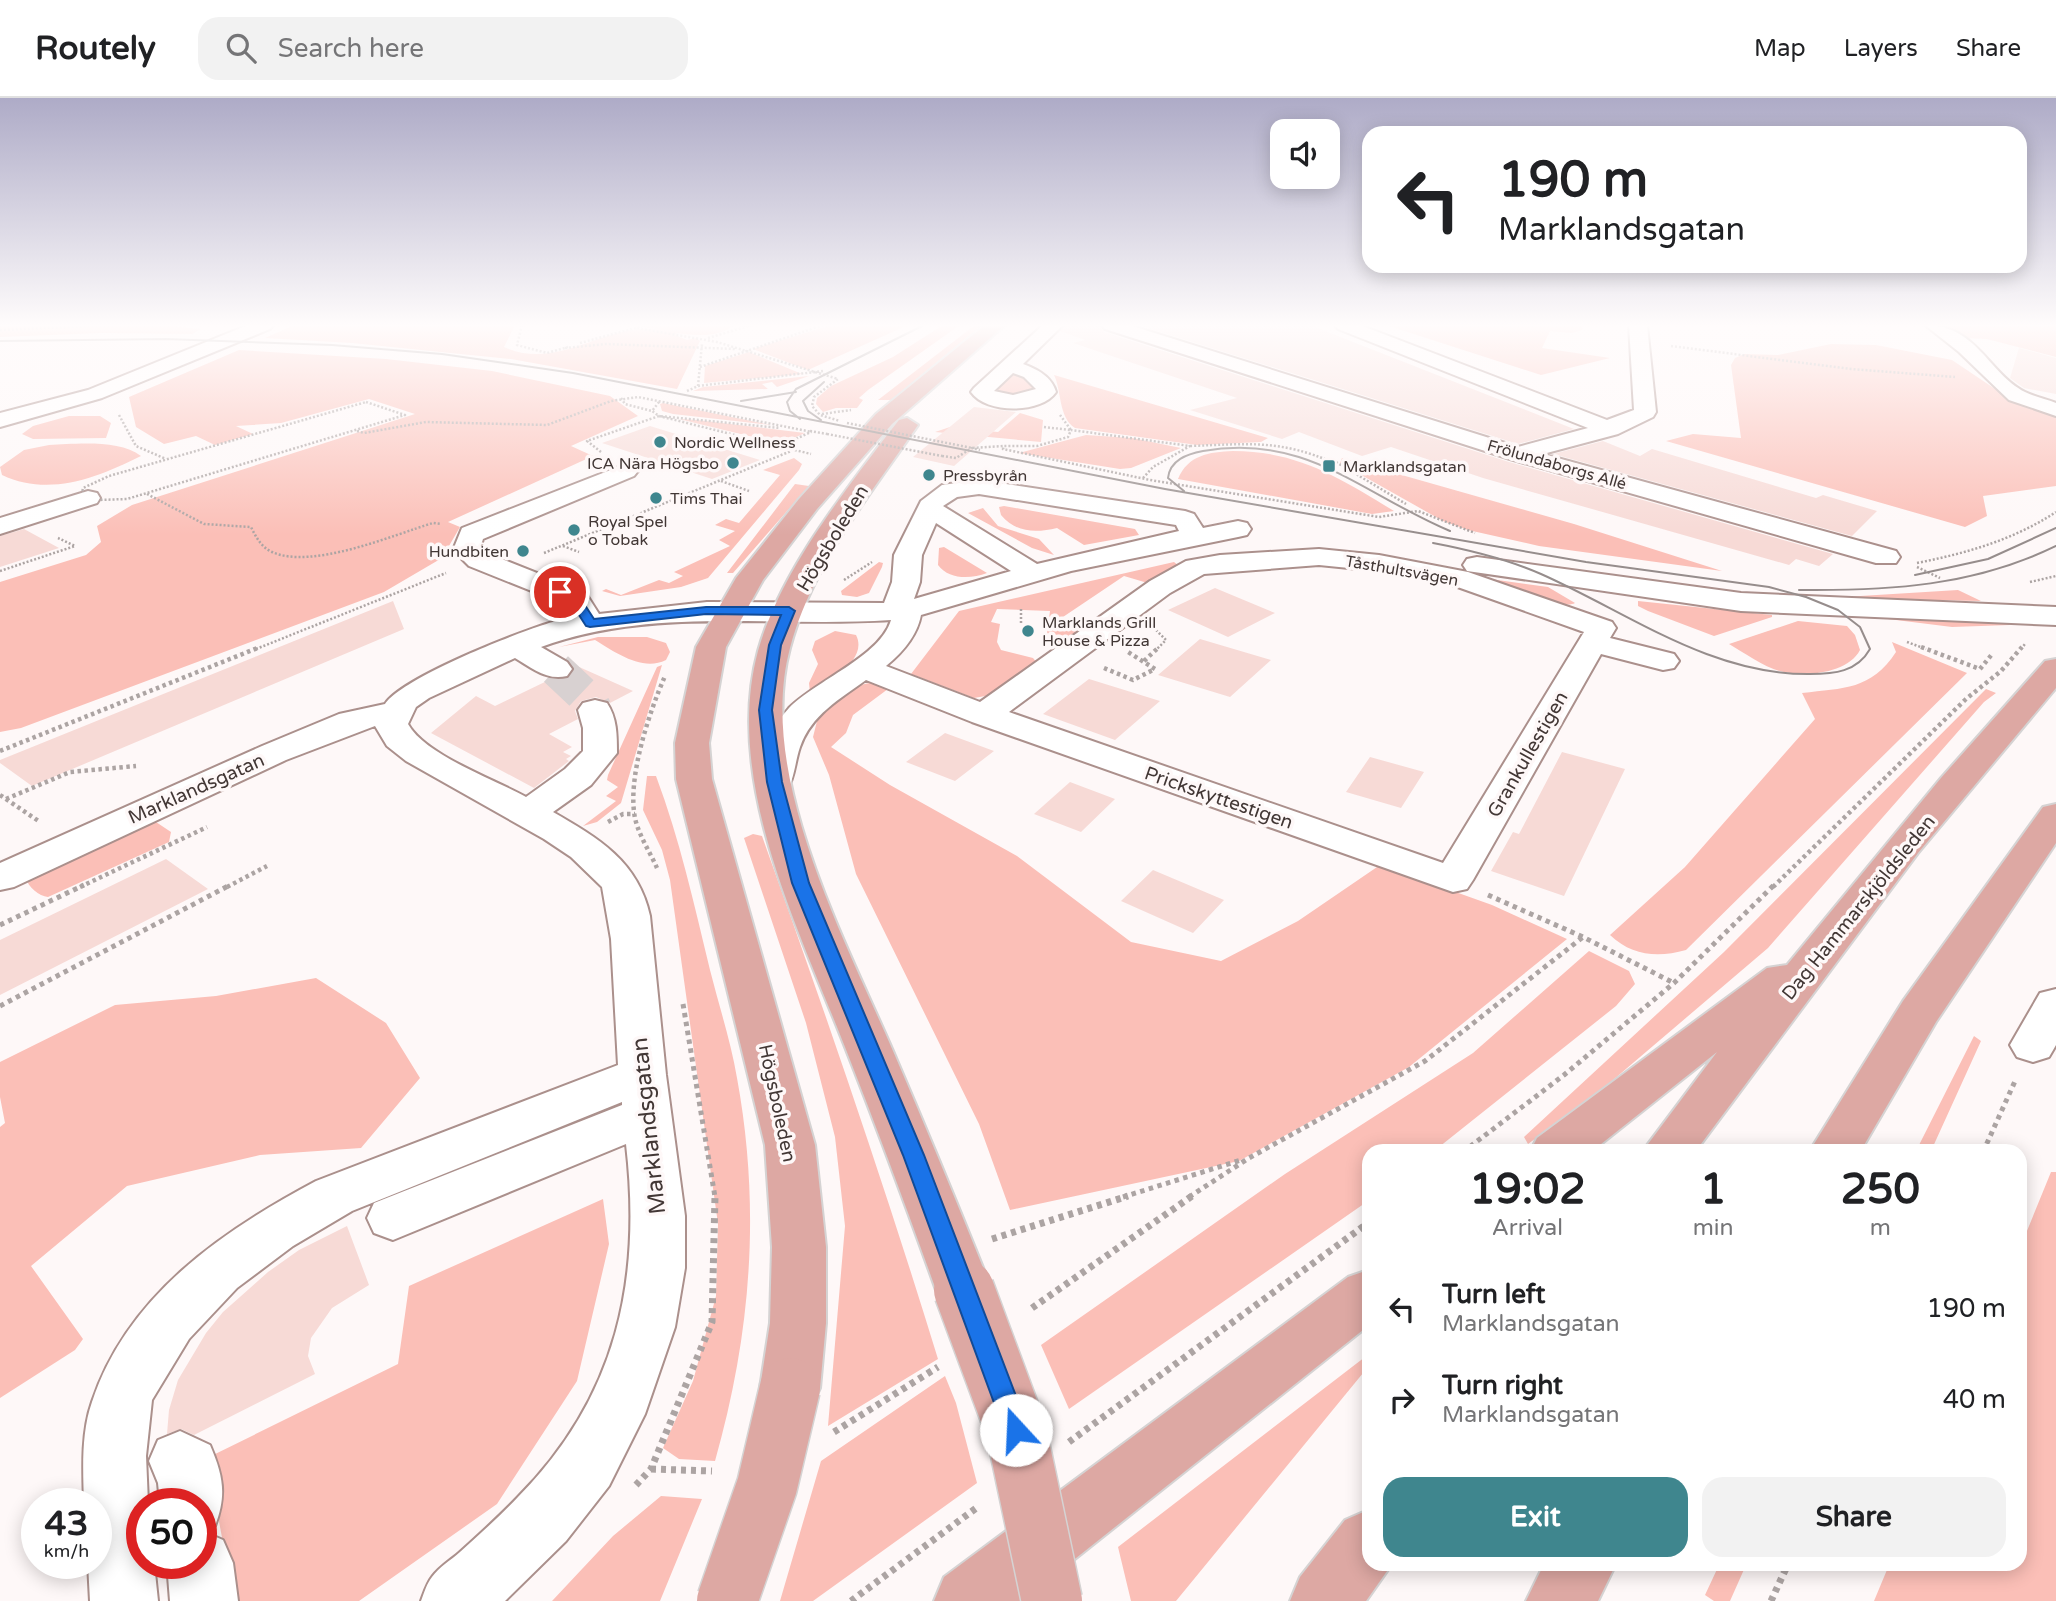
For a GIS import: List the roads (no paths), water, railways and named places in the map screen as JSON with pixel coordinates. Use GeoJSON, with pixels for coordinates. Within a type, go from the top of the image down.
{"type":"FeatureCollection","features":[{"type":"Feature","properties":{"kind":"main road","name":"Högsboleden"},"geometry":{"type":"LineString","coordinates":[[727,1601],[766,1486],[790,1388],[798,1323],[799,1247],[790,1145],[694,779],[692,743],[710,647],[730,610],[758,567],[851,455],[884,419],[914,395]]}},
{"type":"Feature","properties":{"kind":"main road","name":"Högsboleden"},"geometry":{"type":"LineString","coordinates":[[935,395],[905,427],[838,523],[789,611],[775,645],[766,700],[774,782],[800,883],[914,1155],[975,1266],[1016,1430],[1052,1601]]}},
{"type":"Feature","properties":{"kind":"main road","name":"Dag Hammarskjöldsleden"},"geometry":{"type":"LineString","coordinates":[[1673,1144],[1823,947],[2010,719],[2056,668]]}},
{"type":"Feature","properties":{"kind":"main road"},"geometry":{"type":"LineString","coordinates":[[1839,1144],[1919,1012],[2056,815]]}},
{"type":"Feature","properties":{"kind":"main road"},"geometry":{"type":"LineString","coordinates":[[1565,1144],[1823,947]]}},
{"type":"Feature","properties":{"kind":"main road"},"geometry":{"type":"LineString","coordinates":[[968,1601],[1362,1299]]}},
{"type":"Feature","properties":{"kind":"main road"},"geometry":{"type":"LineString","coordinates":[[1324,1601],[1362,1551]]}},
{"type":"Feature","properties":{"kind":"main road"},"geometry":{"type":"LineString","coordinates":[[1560,1601],[1579,1571]]}},
{"type":"Feature","properties":{"kind":"street"},"geometry":{"type":"LineString","coordinates":[[0,420],[91,395]]}},
{"type":"Feature","properties":{"kind":"street","name":"Frölundaborgs Allé"},"geometry":{"type":"LineString","coordinates":[[1332,395],[1518,454],[1886,556]]}},
{"type":"Feature","properties":{"kind":"street"},"geometry":{"type":"LineString","coordinates":[[1525,395],[1607,427],[1636,419],[1645,412],[1644,395]]}},
{"type":"Feature","properties":{"kind":"street"},"geometry":{"type":"LineString","coordinates":[[2015,395],[2056,410]]}},
{"type":"Feature","properties":{"kind":"street"},"geometry":{"type":"LineString","coordinates":[[1518,454],[1603,433],[1610,429],[1607,427]]}},
{"type":"Feature","properties":{"kind":"street"},"geometry":{"type":"LineString","coordinates":[[590,623],[575,598],[491,565],[466,550],[471,534],[626,471]]}},
{"type":"Feature","properties":{"kind":"street"},"geometry":{"type":"LineString","coordinates":[[0,526],[88,498]]}},
{"type":"Feature","properties":{"kind":"street"},"geometry":{"type":"LineString","coordinates":[[930,509],[1001,501],[1143,526],[1186,540],[1298,544],[1319,539]]}},
{"type":"Feature","properties":{"kind":"street"},"geometry":{"type":"LineString","coordinates":[[774,782],[779,751],[799,718],[827,692],[863,668],[900,634],[908,621],[902,611],[908,555],[930,509]]}},
{"type":"Feature","properties":{"kind":"street"},"geometry":{"type":"LineString","coordinates":[[930,509],[1035,574]]}},
{"type":"Feature","properties":{"kind":"street"},"geometry":{"type":"LineString","coordinates":[[1186,540],[1261,532],[1706,598],[1908,610],[2045,625]]}},
{"type":"Feature","properties":{"kind":"street"},"geometry":{"type":"LineString","coordinates":[[984,715],[1160,587],[1186,540]]}},
{"type":"Feature","properties":{"kind":"street","name":"Marklandsgatan"},"geometry":{"type":"LineString","coordinates":[[455,1601],[543,1516],[578,1476],[619,1407],[647,1322],[659,1243],[657,1184],[644,1095],[629,913],[622,886],[603,861],[418,754],[399,739],[391,724],[402,702],[418,691],[516,646],[568,627],[642,616],[730,610],[902,611],[1035,574],[1076,571],[1186,540]]}},
{"type":"Feature","properties":{"kind":"street","name":"Tåsthultsvägen"},"geometry":{"type":"LineString","coordinates":[[1186,540],[1231,562],[1319,557],[1379,563],[1458,578],[1663,661]]}},
{"type":"Feature","properties":{"kind":"street"},"geometry":{"type":"LineString","coordinates":[[907,569],[953,588],[976,589]]}},
{"type":"Feature","properties":{"kind":"street"},"geometry":{"type":"LineString","coordinates":[[1908,610],[2008,604],[2056,596]]}},
{"type":"Feature","properties":{"kind":"street","name":"Grankullestigen"},"geometry":{"type":"LineString","coordinates":[[1453,880],[1596,636]]}},
{"type":"Feature","properties":{"kind":"street"},"geometry":{"type":"LineString","coordinates":[[516,646],[556,669]]}},
{"type":"Feature","properties":{"kind":"street","name":"Prickskyttestigen"},"geometry":{"type":"LineString","coordinates":[[863,668],[984,715],[1453,880]]}},
{"type":"Feature","properties":{"kind":"street","name":"Marklandsgatan"},"geometry":{"type":"LineString","coordinates":[[0,878],[274,753],[351,721],[397,710]]}},
{"type":"Feature","properties":{"kind":"street"},"geometry":{"type":"LineString","coordinates":[[525,814],[578,776],[600,753],[600,728],[595,710]]}},
{"type":"Feature","properties":{"kind":"street"},"geometry":{"type":"LineString","coordinates":[[2033,1045],[2056,1004]]}},
{"type":"Feature","properties":{"kind":"street"},"geometry":{"type":"LineString","coordinates":[[393,1218],[644,1095]]}},
{"type":"Feature","properties":{"kind":"street"},"geometry":{"type":"LineString","coordinates":[[124,1601],[115,1468],[120,1407],[146,1351],[176,1312],[211,1278],[254,1245],[294,1217],[334,1195],[644,1095]]}},
{"type":"Feature","properties":{"kind":"street"},"geometry":{"type":"LineString","coordinates":[[202,1579],[204,1601]]}},
{"type":"Feature","properties":{"kind":"tunnel"},"geometry":{"type":"LineString","coordinates":[[556,669],[590,701],[595,710]]}},
{"type":"Feature","properties":{"kind":"tram line"},"geometry":{"type":"LineString","coordinates":[[686,395],[797,417]]}},
{"type":"Feature","properties":{"kind":"tram line"},"geometry":{"type":"LineString","coordinates":[[741,401],[777,395]]}},
{"type":"Feature","properties":{"kind":"tram line"},"geometry":{"type":"LineString","coordinates":[[792,395],[787,402],[790,411],[797,417]]}},
{"type":"Feature","properties":{"kind":"tram line"},"geometry":{"type":"LineString","coordinates":[[809,395],[803,401],[808,411],[821,420]]}},
{"type":"Feature","properties":{"kind":"tram line"},"geometry":{"type":"LineString","coordinates":[[797,417],[1165,489],[1586,562],[1769,587],[1806,597],[1838,610],[1860,627],[1870,649],[1859,663],[1828,673],[1773,672],[1738,664],[1671,639],[1528,569],[1433,543]]}},
{"type":"Feature","properties":{"kind":"tram line"},"geometry":{"type":"LineString","coordinates":[[1184,491],[1168,478],[1172,467],[1185,456],[1203,451],[1240,448],[1273,451],[1303,458],[1332,470],[1450,531]]}},
{"type":"Feature","properties":{"kind":"tram line"},"geometry":{"type":"LineString","coordinates":[[1915,575],[1988,559],[2056,528]]}},
{"type":"Feature","properties":{"kind":"tram line"},"geometry":{"type":"LineString","coordinates":[[1799,590],[1898,587],[1962,578],[1994,570],[2056,546]]}},
{"type":"Feature","properties":{"kind":"place","name":"Nordic Wellness"},"geometry":{"type":"Point","coordinates":[660,442]}},
{"type":"Feature","properties":{"kind":"place","name":"ICA Nära Högsbo"},"geometry":{"type":"Point","coordinates":[733,463]}},
{"type":"Feature","properties":{"kind":"place","name":"Marklandsgatan"},"geometry":{"type":"Point","coordinates":[1329,466]}},
{"type":"Feature","properties":{"kind":"place","name":"Pressbyrån"},"geometry":{"type":"Point","coordinates":[929,475]}},
{"type":"Feature","properties":{"kind":"place","name":"Tims Thai"},"geometry":{"type":"Point","coordinates":[656,498]}},
{"type":"Feature","properties":{"kind":"place","name":"Royal Spel o Tobak"},"geometry":{"type":"Point","coordinates":[574,530]}},
{"type":"Feature","properties":{"kind":"place","name":"Hundbiten"},"geometry":{"type":"Point","coordinates":[523,551]}},
{"type":"Feature","properties":{"kind":"place","name":"Marklands Grill House & Pizza"},"geometry":{"type":"Point","coordinates":[1028,631]}}]}
